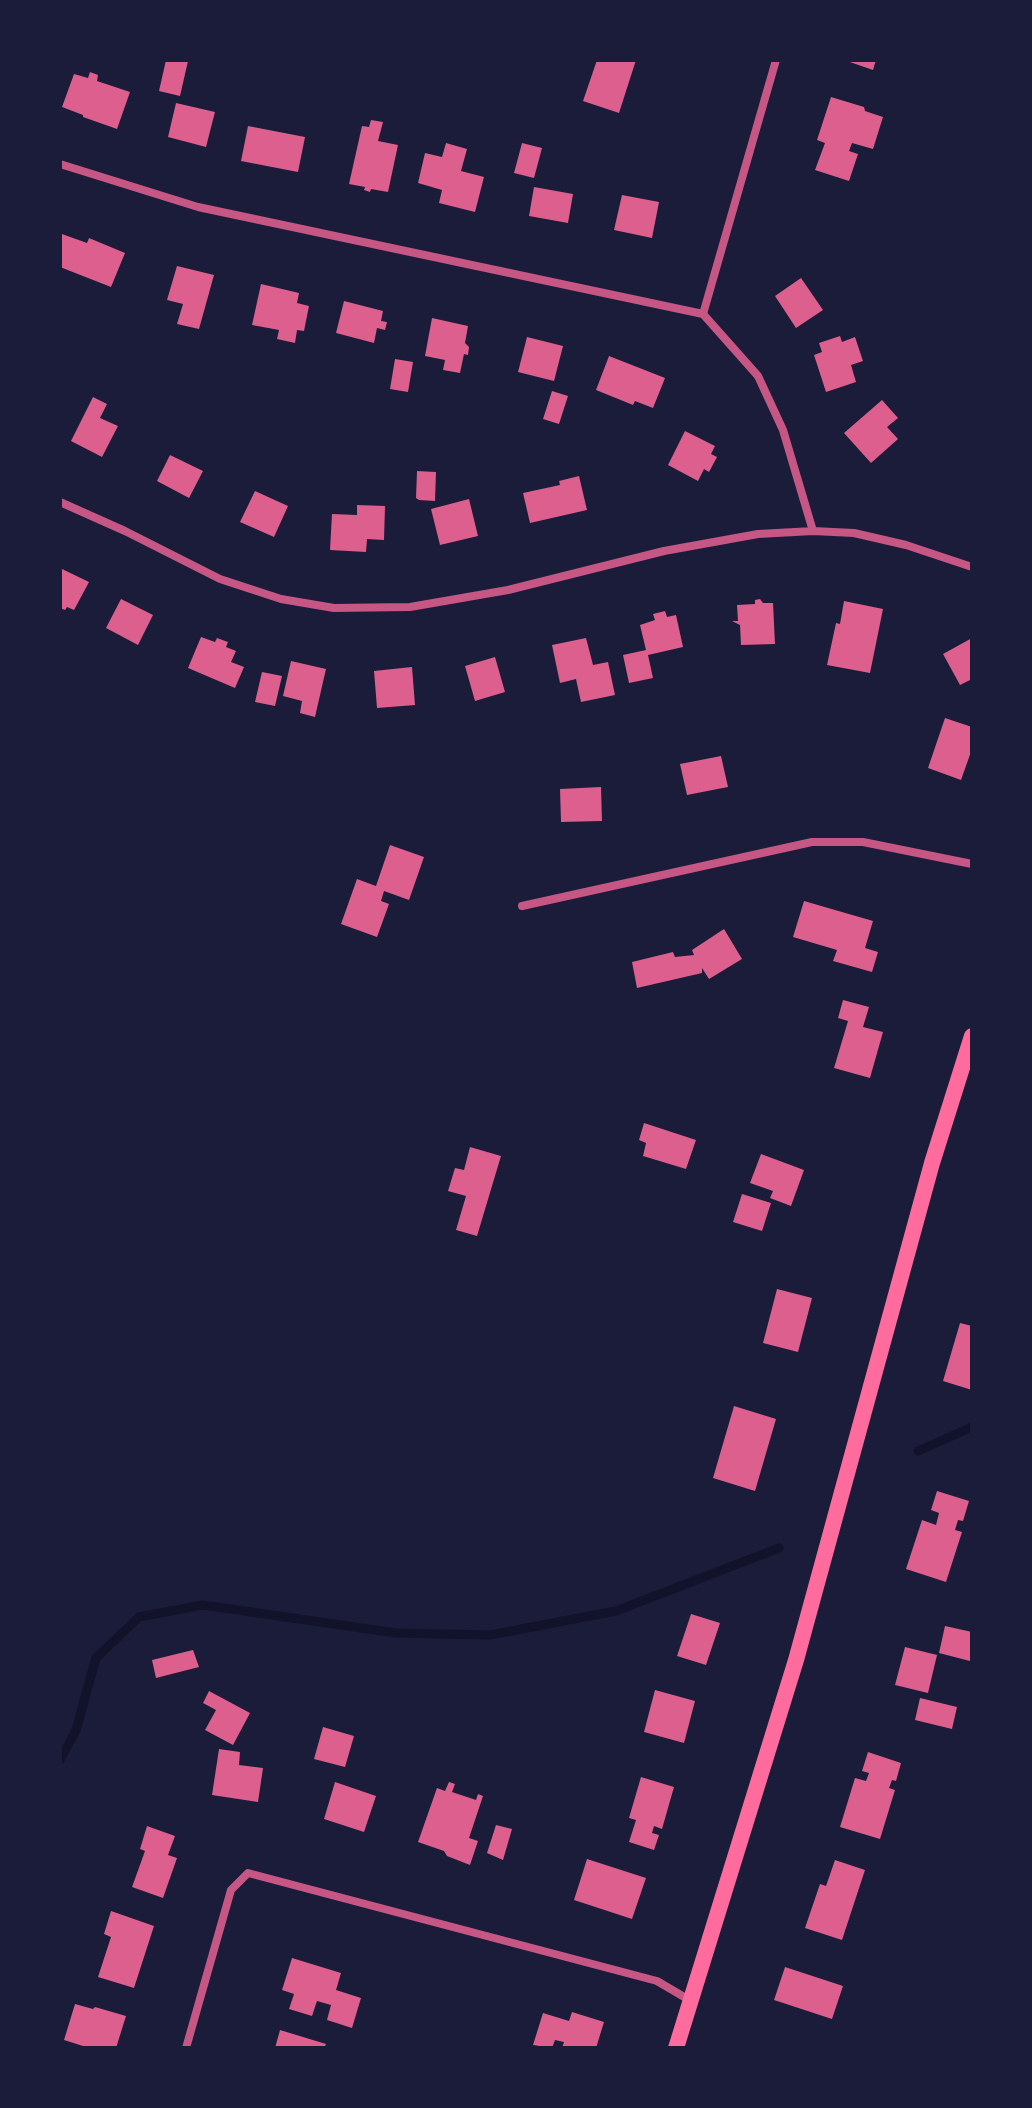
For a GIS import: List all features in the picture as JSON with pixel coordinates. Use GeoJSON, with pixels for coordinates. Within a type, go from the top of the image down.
{"type":"FeatureCollection","features":[{"type":"Feature","properties":{"kind":"main road"},"geometry":{"type":"LineString","coordinates":[[676,2048],[796,1660],[932,1163],[972,1036]]}},
{"type":"Feature","properties":{"kind":"street"},"geometry":{"type":"LineString","coordinates":[[703,314],[776,60]]}},
{"type":"Feature","properties":{"kind":"street"},"geometry":{"type":"LineString","coordinates":[[60,164],[198,207],[703,314],[758,376],[783,430],[813,531]]}},
{"type":"Feature","properties":{"kind":"street"},"geometry":{"type":"LineString","coordinates":[[60,502],[220,579],[281,599],[334,608],[410,607],[508,590],[664,551],[758,534],[813,531],[854,533],[906,545],[972,567]]}},
{"type":"Feature","properties":{"kind":"street"},"geometry":{"type":"LineString","coordinates":[[522,906],[812,842],[863,842],[972,864]]}},
{"type":"Feature","properties":{"kind":"street"},"geometry":{"type":"LineString","coordinates":[[186,2048],[231,1890],[248,1873],[657,1981],[691,2001]]}},
{"type":"Feature","properties":{"kind":"building"},"geometry":{"type":"Polygon","coordinates":[[[166,60],[188,61],[180,96],[159,91],[166,60]]]}},
{"type":"Feature","properties":{"kind":"building"},"geometry":{"type":"Polygon","coordinates":[[[597,60],[636,60],[619,113],[583,101],[597,60]]]}},
{"type":"Feature","properties":{"kind":"building"},"geometry":{"type":"Polygon","coordinates":[[[844,60],[876,60],[873,70],[844,60]]]}},
{"type":"Feature","properties":{"kind":"building"},"geometry":{"type":"Polygon","coordinates":[[[90,72],[98,75],[97,81],[130,92],[117,129],[62,107],[74,74],[88,78],[90,72]]]}},
{"type":"Feature","properties":{"kind":"building"},"geometry":{"type":"Polygon","coordinates":[[[831,97],[864,107],[865,111],[883,117],[873,149],[852,143],[849,151],[858,154],[849,181],[815,170],[825,143],[817,140],[831,97]]]}},
{"type":"Feature","properties":{"kind":"building"},"geometry":{"type":"Polygon","coordinates":[[[176,103],[215,112],[206,147],[168,137],[176,103]]]}},
{"type":"Feature","properties":{"kind":"building"},"geometry":{"type":"Polygon","coordinates":[[[371,120],[383,122],[378,141],[398,145],[388,192],[371,189],[370,192],[364,190],[365,187],[349,184],[362,126],[369,127],[371,120]]]}},
{"type":"Feature","properties":{"kind":"building"},"geometry":{"type":"Polygon","coordinates":[[[248,126],[305,137],[298,172],[241,161],[248,126]]]}},
{"type":"Feature","properties":{"kind":"building"},"geometry":{"type":"Polygon","coordinates":[[[446,143],[467,149],[461,171],[484,177],[475,212],[439,203],[442,190],[418,183],[425,153],[442,157],[446,143]]]}},
{"type":"Feature","properties":{"kind":"building"},"geometry":{"type":"Polygon","coordinates":[[[522,143],[542,148],[534,178],[514,173],[522,143]]]}},
{"type":"Feature","properties":{"kind":"building"},"geometry":{"type":"Polygon","coordinates":[[[534,187],[573,194],[568,223],[529,216],[534,187]]]}},
{"type":"Feature","properties":{"kind":"building"},"geometry":{"type":"Polygon","coordinates":[[[622,195],[659,202],[652,238],[614,230],[622,195]]]}},
{"type":"Feature","properties":{"kind":"building"},"geometry":{"type":"Polygon","coordinates":[[[62,234],[87,243],[89,238],[125,253],[111,287],[60,267],[62,234]]]}},
{"type":"Feature","properties":{"kind":"building"},"geometry":{"type":"Polygon","coordinates":[[[177,266],[214,275],[199,329],[177,324],[183,304],[167,300],[177,266]]]}},
{"type":"Feature","properties":{"kind":"building"},"geometry":{"type":"Polygon","coordinates":[[[801,278],[823,310],[796,328],[775,296],[801,278]]]}},
{"type":"Feature","properties":{"kind":"building"},"geometry":{"type":"Polygon","coordinates":[[[261,284],[299,293],[297,303],[309,306],[304,331],[297,330],[295,343],[277,339],[279,330],[252,325],[261,284]]]}},
{"type":"Feature","properties":{"kind":"building"},"geometry":{"type":"Polygon","coordinates":[[[344,301],[383,311],[381,321],[387,322],[385,330],[377,328],[374,343],[336,333],[344,301]]]}},
{"type":"Feature","properties":{"kind":"building"},"geometry":{"type":"Polygon","coordinates":[[[432,318],[468,326],[465,343],[469,347],[468,355],[464,354],[460,373],[443,370],[445,360],[425,356],[432,318]]]}},
{"type":"Feature","properties":{"kind":"building"},"geometry":{"type":"Polygon","coordinates":[[[840,336],[842,342],[855,337],[863,361],[851,365],[856,382],[826,392],[814,355],[822,352],[819,343],[840,336]]]}},
{"type":"Feature","properties":{"kind":"building"},"geometry":{"type":"Polygon","coordinates":[[[527,337],[563,346],[554,381],[518,372],[527,337]]]}},
{"type":"Feature","properties":{"kind":"building"},"geometry":{"type":"Polygon","coordinates":[[[609,356],[665,378],[653,408],[635,401],[633,405],[596,390],[609,356]]]}},
{"type":"Feature","properties":{"kind":"building"},"geometry":{"type":"Polygon","coordinates":[[[395,359],[413,362],[408,392],[390,389],[395,359]]]}},
{"type":"Feature","properties":{"kind":"building"},"geometry":{"type":"Polygon","coordinates":[[[552,391],[568,396],[559,424],[543,419],[552,391]]]}},
{"type":"Feature","properties":{"kind":"building"},"geometry":{"type":"Polygon","coordinates":[[[93,397],[107,404],[100,418],[118,426],[102,457],[71,441],[93,397]]]}},
{"type":"Feature","properties":{"kind":"building"},"geometry":{"type":"Polygon","coordinates":[[[882,400],[898,418],[887,427],[898,439],[871,463],[844,433],[882,400]]]}},
{"type":"Feature","properties":{"kind":"building"},"geometry":{"type":"Polygon","coordinates":[[[685,431],[715,446],[711,454],[717,457],[709,472],[704,469],[698,481],[668,465],[685,431]]]}},
{"type":"Feature","properties":{"kind":"building"},"geometry":{"type":"Polygon","coordinates":[[[170,455],[203,471],[189,498],[157,481],[170,455]]]}},
{"type":"Feature","properties":{"kind":"building"},"geometry":{"type":"Polygon","coordinates":[[[417,471],[436,472],[435,501],[416,498],[417,471]]]}},
{"type":"Feature","properties":{"kind":"building"},"geometry":{"type":"Polygon","coordinates":[[[579,476],[587,510],[530,523],[523,493],[560,485],[559,481],[579,476]]]}},
{"type":"Feature","properties":{"kind":"building"},"geometry":{"type":"Polygon","coordinates":[[[255,491],[288,506],[274,537],[240,522],[255,491]]]}},
{"type":"Feature","properties":{"kind":"building"},"geometry":{"type":"Polygon","coordinates":[[[469,499],[478,536],[440,545],[431,509],[469,499]]]}},
{"type":"Feature","properties":{"kind":"building"},"geometry":{"type":"Polygon","coordinates":[[[357,505],[385,506],[384,540],[367,539],[366,552],[330,550],[332,514],[357,515],[357,505]]]}},
{"type":"Feature","properties":{"kind":"building"},"geometry":{"type":"Polygon","coordinates":[[[60,568],[89,582],[74,610],[60,608],[60,568]]]}},
{"type":"Feature","properties":{"kind":"building"},"geometry":{"type":"Polygon","coordinates":[[[121,599],[153,615],[138,645],[106,628],[121,599]]]}},
{"type":"Feature","properties":{"kind":"building"},"geometry":{"type":"Polygon","coordinates":[[[760,599],[763,603],[773,603],[775,644],[741,645],[740,625],[732,621],[738,621],[737,605],[755,604],[755,600],[760,599]]]}},
{"type":"Feature","properties":{"kind":"building"},"geometry":{"type":"Polygon","coordinates":[[[844,601],[883,609],[870,673],[827,665],[844,601]]]}},
{"type":"Feature","properties":{"kind":"building"},"geometry":{"type":"Polygon","coordinates":[[[665,611],[667,617],[676,615],[683,647],[648,655],[653,678],[629,683],[623,655],[646,650],[640,625],[655,620],[653,614],[665,611]]]}},
{"type":"Feature","properties":{"kind":"building"},"geometry":{"type":"Polygon","coordinates":[[[201,637],[228,642],[226,647],[236,651],[231,662],[244,667],[235,688],[188,668],[201,637]]]}},
{"type":"Feature","properties":{"kind":"building"},"geometry":{"type":"Polygon","coordinates":[[[586,638],[593,665],[608,662],[615,695],[581,702],[576,679],[560,683],[552,645],[586,638]]]}},
{"type":"Feature","properties":{"kind":"building"},"geometry":{"type":"Polygon","coordinates":[[[972,638],[972,679],[960,685],[943,654],[972,638]]]}},
{"type":"Feature","properties":{"kind":"building"},"geometry":{"type":"Polygon","coordinates":[[[495,657],[505,692],[475,701],[465,666],[495,657]]]}},
{"type":"Feature","properties":{"kind":"building"},"geometry":{"type":"Polygon","coordinates":[[[291,661],[326,669],[315,717],[300,713],[302,701],[283,696],[291,661]]]}},
{"type":"Feature","properties":{"kind":"building"},"geometry":{"type":"Polygon","coordinates":[[[412,667],[415,705],[377,708],[374,671],[412,667]]]}},
{"type":"Feature","properties":{"kind":"building"},"geometry":{"type":"Polygon","coordinates":[[[262,672],[282,676],[275,706],[255,702],[262,672]]]}},
{"type":"Feature","properties":{"kind":"building"},"geometry":{"type":"Polygon","coordinates":[[[945,718],[972,727],[972,749],[961,780],[928,768],[945,718]]]}},
{"type":"Feature","properties":{"kind":"building"},"geometry":{"type":"Polygon","coordinates":[[[721,756],[728,787],[687,795],[680,764],[721,756]]]}},
{"type":"Feature","properties":{"kind":"building"},"geometry":{"type":"Polygon","coordinates":[[[601,787],[602,821],[561,822],[560,789],[601,787]]]}},
{"type":"Feature","properties":{"kind":"building"},"geometry":{"type":"Polygon","coordinates":[[[390,845],[424,857],[409,900],[384,891],[381,901],[389,904],[377,937],[341,924],[357,879],[376,886],[390,845]]]}},
{"type":"Feature","properties":{"kind":"building"},"geometry":{"type":"Polygon","coordinates":[[[804,901],[873,921],[865,948],[878,952],[872,972],[833,961],[837,950],[793,937],[804,901]]]}},
{"type":"Feature","properties":{"kind":"building"},"geometry":{"type":"Polygon","coordinates":[[[724,929],[742,959],[709,979],[702,968],[702,973],[637,988],[632,962],[673,952],[675,957],[694,955],[692,950],[724,929]]]}},
{"type":"Feature","properties":{"kind":"building"},"geometry":{"type":"Polygon","coordinates":[[[843,1000],[869,1007],[863,1027],[883,1032],[870,1078],[834,1068],[848,1021],[838,1018],[843,1000]]]}},
{"type":"Feature","properties":{"kind":"building"},"geometry":{"type":"Polygon","coordinates":[[[644,1123],[696,1140],[686,1169],[643,1156],[646,1143],[639,1140],[644,1123]]]}},
{"type":"Feature","properties":{"kind":"building"},"geometry":{"type":"Polygon","coordinates":[[[470,1147],[501,1156],[477,1236],[456,1230],[466,1196],[448,1191],[455,1168],[464,1170],[470,1147]]]}},
{"type":"Feature","properties":{"kind":"building"},"geometry":{"type":"Polygon","coordinates":[[[761,1154],[804,1170],[791,1206],[770,1198],[773,1191],[750,1183],[761,1154]]]}},
{"type":"Feature","properties":{"kind":"building"},"geometry":{"type":"Polygon","coordinates":[[[742,1194],[771,1203],[762,1231],[733,1222],[742,1194]]]}},
{"type":"Feature","properties":{"kind":"building"},"geometry":{"type":"Polygon","coordinates":[[[777,1289],[812,1298],[798,1352],[763,1343],[777,1289]]]}},
{"type":"Feature","properties":{"kind":"building"},"geometry":{"type":"Polygon","coordinates":[[[960,1323],[972,1326],[972,1390],[943,1381],[960,1323]]]}},
{"type":"Feature","properties":{"kind":"building"},"geometry":{"type":"Polygon","coordinates":[[[734,1406],[776,1419],[755,1491],[713,1478],[734,1406]]]}},
{"type":"Feature","properties":{"kind":"building"},"geometry":{"type":"Polygon","coordinates":[[[937,1491],[969,1501],[963,1521],[958,1520],[955,1530],[962,1532],[946,1582],[906,1569],[922,1520],[936,1525],[939,1513],[931,1510],[937,1491]]]}},
{"type":"Feature","properties":{"kind":"building"},"geometry":{"type":"Polygon","coordinates":[[[691,1614],[720,1623],[706,1665],[677,1656],[691,1614]]]}},
{"type":"Feature","properties":{"kind":"building"},"geometry":{"type":"Polygon","coordinates":[[[945,1626],[972,1632],[970,1661],[939,1653],[945,1626]]]}},
{"type":"Feature","properties":{"kind":"building"},"geometry":{"type":"Polygon","coordinates":[[[905,1647],[937,1655],[928,1693],[895,1685],[905,1647]]]}},
{"type":"Feature","properties":{"kind":"building"},"geometry":{"type":"Polygon","coordinates":[[[193,1650],[199,1667],[156,1678],[152,1660],[193,1650]]]}},
{"type":"Feature","properties":{"kind":"building"},"geometry":{"type":"Polygon","coordinates":[[[655,1690],[695,1701],[684,1743],[644,1732],[655,1690]]]}},
{"type":"Feature","properties":{"kind":"building"},"geometry":{"type":"Polygon","coordinates":[[[209,1691],[250,1713],[233,1745],[205,1730],[216,1710],[203,1703],[209,1691]]]}},
{"type":"Feature","properties":{"kind":"building"},"geometry":{"type":"Polygon","coordinates":[[[920,1698],[957,1707],[952,1729],[915,1720],[920,1698]]]}},
{"type":"Feature","properties":{"kind":"building"},"geometry":{"type":"Polygon","coordinates":[[[323,1727],[354,1736],[345,1767],[314,1759],[323,1727]]]}},
{"type":"Feature","properties":{"kind":"building"},"geometry":{"type":"Polygon","coordinates":[[[219,1749],[240,1752],[239,1765],[263,1768],[258,1802],[212,1795],[219,1749]]]}},
{"type":"Feature","properties":{"kind":"building"},"geometry":{"type":"Polygon","coordinates":[[[868,1752],[901,1763],[896,1781],[892,1780],[889,1788],[895,1790],[880,1839],[840,1827],[855,1778],[866,1781],[869,1773],[862,1771],[868,1752]]]}},
{"type":"Feature","properties":{"kind":"building"},"geometry":{"type":"Polygon","coordinates":[[[641,1777],[674,1787],[662,1829],[654,1826],[652,1833],[659,1835],[654,1850],[629,1842],[636,1820],[629,1818],[641,1777]]]}},
{"type":"Feature","properties":{"kind":"building"},"geometry":{"type":"Polygon","coordinates":[[[335,1782],[376,1796],[364,1832],[324,1819],[335,1782]]]}},
{"type":"Feature","properties":{"kind":"building"},"geometry":{"type":"Polygon","coordinates":[[[449,1782],[455,1784],[452,1792],[476,1800],[478,1794],[483,1796],[469,1838],[478,1841],[470,1865],[418,1842],[437,1788],[445,1791],[449,1782]]]}},
{"type":"Feature","properties":{"kind":"building"},"geometry":{"type":"Polygon","coordinates":[[[496,1825],[512,1829],[503,1860],[487,1853],[496,1825]]]}},
{"type":"Feature","properties":{"kind":"building"},"geometry":{"type":"Polygon","coordinates":[[[147,1826],[175,1836],[168,1855],[177,1858],[163,1898],[132,1887],[145,1851],[140,1849],[147,1826]]]}},
{"type":"Feature","properties":{"kind":"building"},"geometry":{"type":"Polygon","coordinates":[[[587,1859],[646,1878],[632,1919],[574,1900],[587,1859]]]}},
{"type":"Feature","properties":{"kind":"building"},"geometry":{"type":"Polygon","coordinates":[[[835,1860],[865,1870],[842,1940],[805,1928],[820,1884],[826,1886],[835,1860]]]}},
{"type":"Feature","properties":{"kind":"building"},"geometry":{"type":"Polygon","coordinates":[[[111,1911],[154,1926],[134,1988],[98,1977],[111,1937],[104,1934],[111,1911]]]}},
{"type":"Feature","properties":{"kind":"building"},"geometry":{"type":"Polygon","coordinates":[[[292,1958],[341,1973],[336,1990],[361,1998],[352,2028],[327,2020],[331,2005],[317,2001],[312,2016],[289,2009],[294,1994],[282,1990],[292,1958]]]}},
{"type":"Feature","properties":{"kind":"building"},"geometry":{"type":"Polygon","coordinates":[[[785,1967],[843,1986],[832,2019],[774,2000],[785,1967]]]}},
{"type":"Feature","properties":{"kind":"building"},"geometry":{"type":"Polygon","coordinates":[[[75,2004],[126,2016],[116,2048],[82,2048],[64,2040],[75,2004]]]}},
{"type":"Feature","properties":{"kind":"building"},"geometry":{"type":"Polygon","coordinates":[[[572,2012],[604,2022],[596,2048],[562,2048],[564,2042],[555,2040],[552,2048],[533,2045],[543,2013],[569,2021],[572,2012]]]}},
{"type":"Feature","properties":{"kind":"building"},"geometry":{"type":"Polygon","coordinates":[[[280,2030],[326,2044],[324,2048],[275,2048],[280,2030]]]}},
{"type":"Feature","properties":{"kind":"waterway"},"geometry":{"type":"LineString","coordinates":[[918,1451],[972,1427]]}},
{"type":"Feature","properties":{"kind":"waterway"},"geometry":{"type":"LineString","coordinates":[[60,1760],[76,1730],[96,1658],[139,1617],[203,1605],[396,1633],[490,1635],[616,1611],[779,1548]]}}]}
